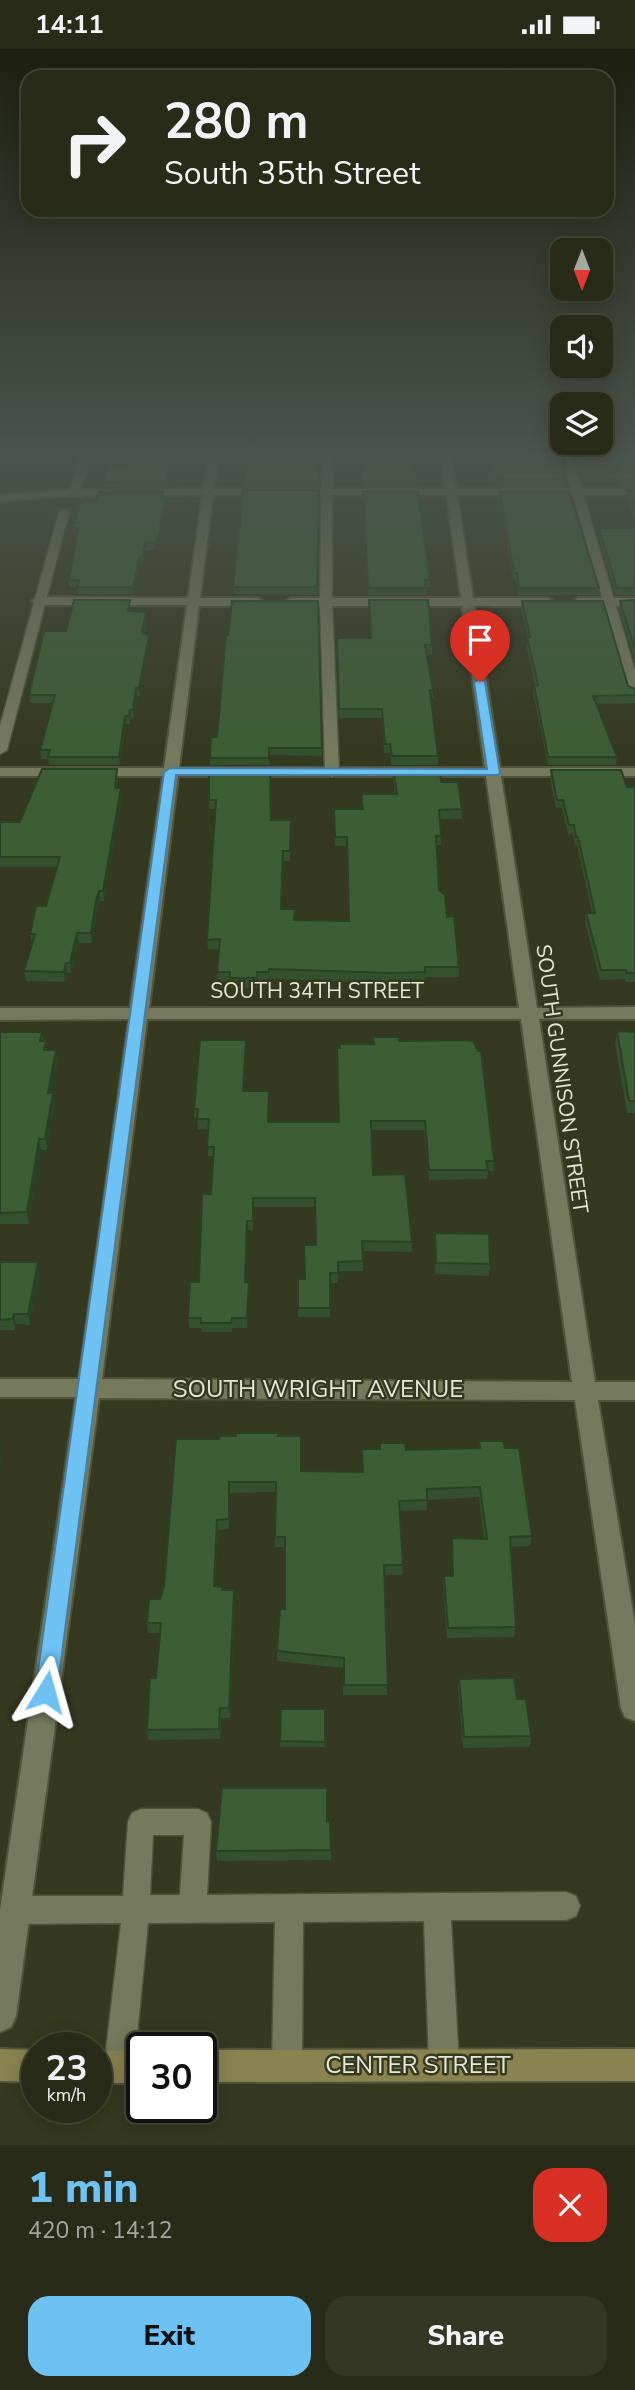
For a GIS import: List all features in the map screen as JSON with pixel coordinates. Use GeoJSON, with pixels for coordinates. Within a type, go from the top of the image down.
{"type":"FeatureCollection","features":[{"type":"Feature","properties":{"kind":"main road"},"geometry":{"type":"LineString","coordinates":[[0,2065],[21,2066]]}},
{"type":"Feature","properties":{"kind":"main road","name":"CENTER STREET"},"geometry":{"type":"LineString","coordinates":[[217,2066],[635,2065]]}},
{"type":"Feature","properties":{"kind":"street"},"geometry":{"type":"LineString","coordinates":[[0,2016],[11,1893],[89,1388],[200,554]]}},
{"type":"Feature","properties":{"kind":"street","name":"SOUTH GUNNISON STREET"},"geometry":{"type":"LineString","coordinates":[[460,554],[635,1708]]}},
{"type":"Feature","properties":{"kind":"street"},"geometry":{"type":"LineString","coordinates":[[38,601],[635,602]]}},
{"type":"Feature","properties":{"kind":"street"},"geometry":{"type":"LineString","coordinates":[[0,772],[635,772]]}},
{"type":"Feature","properties":{"kind":"street","name":"SOUTH 34TH STREET"},"geometry":{"type":"LineString","coordinates":[[0,1014],[635,1013]]}},
{"type":"Feature","properties":{"kind":"street","name":"SOUTH WRIGHT AVENUE"},"geometry":{"type":"LineString","coordinates":[[0,1388],[635,1391]]}},
{"type":"Feature","properties":{"kind":"lane"},"geometry":{"type":"LineString","coordinates":[[0,750],[52,554]]}},
{"type":"Feature","properties":{"kind":"lane"},"geometry":{"type":"LineString","coordinates":[[327,554],[331,773]]}},
{"type":"Feature","properties":{"kind":"lane"},"geometry":{"type":"LineString","coordinates":[[595,554],[635,693]]}},
{"type":"Feature","properties":{"kind":"lane"},"geometry":{"type":"LineString","coordinates":[[119,2067],[136,1908],[141,1822],[198,1822],[193,1908]]}},
{"type":"Feature","properties":{"kind":"lane"},"geometry":{"type":"LineString","coordinates":[[11,1893],[136,1908],[566,1906]]}},
{"type":"Feature","properties":{"kind":"lane"},"geometry":{"type":"LineString","coordinates":[[287,2066],[289,1907]]}},
{"type":"Feature","properties":{"kind":"lane"},"geometry":{"type":"LineString","coordinates":[[437,1907],[444,2066]]}},
{"type":"Feature","properties":{"kind":"building"},"geometry":{"type":"Polygon","coordinates":[[[74,554],[143,554],[140,557],[133,587],[77,587],[79,580],[69,580],[74,554]]]}},
{"type":"Feature","properties":{"kind":"building"},"geometry":{"type":"Polygon","coordinates":[[[236,554],[318,554],[317,587],[233,587],[236,554]]]}},
{"type":"Feature","properties":{"kind":"building"},"geometry":{"type":"Polygon","coordinates":[[[366,554],[426,554],[430,580],[425,580],[426,588],[368,588],[366,554]]]}},
{"type":"Feature","properties":{"kind":"building"},"geometry":{"type":"Polygon","coordinates":[[[511,554],[588,554],[599,588],[519,588],[517,573],[514,573],[511,554]]]}},
{"type":"Feature","properties":{"kind":"building"},"geometry":{"type":"Polygon","coordinates":[[[607,554],[635,554],[635,588],[617,588],[607,554]]]}},
{"type":"Feature","properties":{"kind":"building"},"geometry":{"type":"Polygon","coordinates":[[[74,600],[130,600],[128,611],[146,612],[142,633],[149,635],[133,710],[130,710],[129,716],[125,716],[119,757],[48,757],[50,750],[40,750],[55,695],[29,695],[44,631],[66,631],[74,600]]]}},
{"type":"Feature","properties":{"kind":"building"},"geometry":{"type":"Polygon","coordinates":[[[369,600],[428,600],[432,645],[425,645],[433,690],[430,690],[438,756],[392,756],[390,744],[385,744],[382,709],[339,709],[337,638],[371,638],[369,600]]]}},
{"type":"Feature","properties":{"kind":"building"},"geometry":{"type":"Polygon","coordinates":[[[635,600],[635,650],[620,601],[635,600]]]}},
{"type":"Feature","properties":{"kind":"building"},"geometry":{"type":"Polygon","coordinates":[[[232,601],[318,601],[322,748],[269,748],[269,758],[210,758],[211,737],[217,737],[226,635],[232,601]]]}},
{"type":"Feature","properties":{"kind":"building"},"geometry":{"type":"Polygon","coordinates":[[[522,601],[603,601],[628,686],[635,689],[635,695],[593,696],[617,757],[548,757],[522,601]]]}},
{"type":"Feature","properties":{"kind":"building"},"geometry":{"type":"Polygon","coordinates":[[[42,769],[117,769],[115,788],[121,788],[103,891],[99,891],[96,900],[91,933],[77,933],[70,963],[66,963],[64,972],[24,971],[35,934],[30,934],[36,906],[46,906],[60,857],[0,857],[0,822],[20,822],[42,769]]]}},
{"type":"Feature","properties":{"kind":"building"},"geometry":{"type":"Polygon","coordinates":[[[209,769],[270,769],[271,820],[291,820],[290,851],[283,851],[281,909],[295,909],[294,920],[349,921],[347,837],[335,837],[334,809],[363,809],[361,794],[397,794],[393,769],[440,769],[441,782],[458,782],[462,809],[439,810],[441,836],[436,836],[439,890],[445,895],[447,917],[454,916],[459,967],[425,967],[425,972],[391,973],[269,969],[269,972],[257,972],[257,978],[230,978],[230,972],[217,972],[220,939],[207,940],[216,800],[209,800],[209,769]]]}},
{"type":"Feature","properties":{"kind":"building"},"geometry":{"type":"Polygon","coordinates":[[[551,770],[621,770],[627,787],[635,787],[635,973],[627,973],[626,970],[601,970],[586,913],[595,913],[578,837],[574,825],[569,825],[563,800],[557,800],[551,770]]]}},
{"type":"Feature","properties":{"kind":"building"},"geometry":{"type":"Polygon","coordinates":[[[617,1031],[635,1032],[635,1101],[629,1101],[617,1031]]]}},
{"type":"Feature","properties":{"kind":"building"},"geometry":{"type":"Polygon","coordinates":[[[0,1032],[42,1032],[40,1041],[46,1041],[44,1050],[56,1050],[48,1093],[53,1093],[45,1139],[39,1139],[27,1212],[0,1213],[0,1032]]]}},
{"type":"Feature","properties":{"kind":"building"},"geometry":{"type":"Polygon","coordinates":[[[373,1037],[399,1037],[399,1041],[473,1041],[478,1051],[481,1051],[494,1161],[486,1161],[488,1170],[429,1170],[425,1121],[371,1121],[373,1175],[405,1174],[412,1242],[362,1241],[363,1261],[338,1262],[338,1273],[330,1273],[330,1308],[298,1308],[298,1279],[305,1279],[304,1245],[316,1245],[315,1198],[253,1198],[253,1221],[247,1221],[247,1318],[232,1318],[231,1323],[201,1323],[201,1318],[188,1318],[190,1282],[199,1282],[202,1194],[211,1194],[214,1147],[207,1147],[209,1119],[197,1119],[198,1109],[194,1109],[200,1040],[246,1040],[243,1091],[269,1091],[268,1122],[339,1122],[337,1048],[340,1048],[340,1044],[374,1044],[373,1037]]]}},
{"type":"Feature","properties":{"kind":"building"},"geometry":{"type":"Polygon","coordinates":[[[435,1233],[489,1234],[490,1264],[436,1263],[435,1233]]]}},
{"type":"Feature","properties":{"kind":"building"},"geometry":{"type":"Polygon","coordinates":[[[0,1262],[38,1262],[28,1314],[14,1314],[13,1319],[0,1320],[0,1262]]]}},
{"type":"Feature","properties":{"kind":"building"},"geometry":{"type":"Polygon","coordinates":[[[236,1433],[301,1436],[301,1471],[363,1472],[362,1449],[380,1449],[380,1443],[405,1443],[406,1450],[480,1448],[479,1441],[503,1441],[505,1448],[519,1448],[532,1536],[510,1537],[516,1627],[448,1628],[444,1576],[453,1576],[452,1538],[487,1539],[480,1487],[427,1489],[427,1500],[399,1501],[403,1565],[384,1565],[388,1685],[344,1685],[344,1658],[277,1651],[280,1609],[285,1609],[285,1537],[275,1537],[276,1482],[229,1482],[229,1519],[217,1520],[214,1586],[223,1587],[222,1590],[234,1590],[229,1708],[220,1708],[219,1729],[147,1730],[150,1678],[156,1678],[161,1623],[147,1623],[149,1599],[160,1599],[164,1586],[176,1439],[219,1439],[220,1436],[236,1436],[236,1433]]]}},
{"type":"Feature","properties":{"kind":"building"},"geometry":{"type":"Polygon","coordinates":[[[514,1678],[517,1699],[526,1699],[531,1736],[464,1737],[459,1679],[514,1678]]]}},
{"type":"Feature","properties":{"kind":"building"},"geometry":{"type":"Polygon","coordinates":[[[281,1709],[325,1709],[325,1742],[280,1741],[281,1709]]]}},
{"type":"Feature","properties":{"kind":"building"},"geometry":{"type":"Polygon","coordinates":[[[222,1788],[327,1788],[327,1821],[330,1821],[331,1850],[216,1851],[222,1788]]]}},
{"type":"Feature","properties":{"kind":"route"},"geometry":{"type":"LineString","coordinates":[[46,1692],[170,772],[493,773],[480,682]]}}]}
